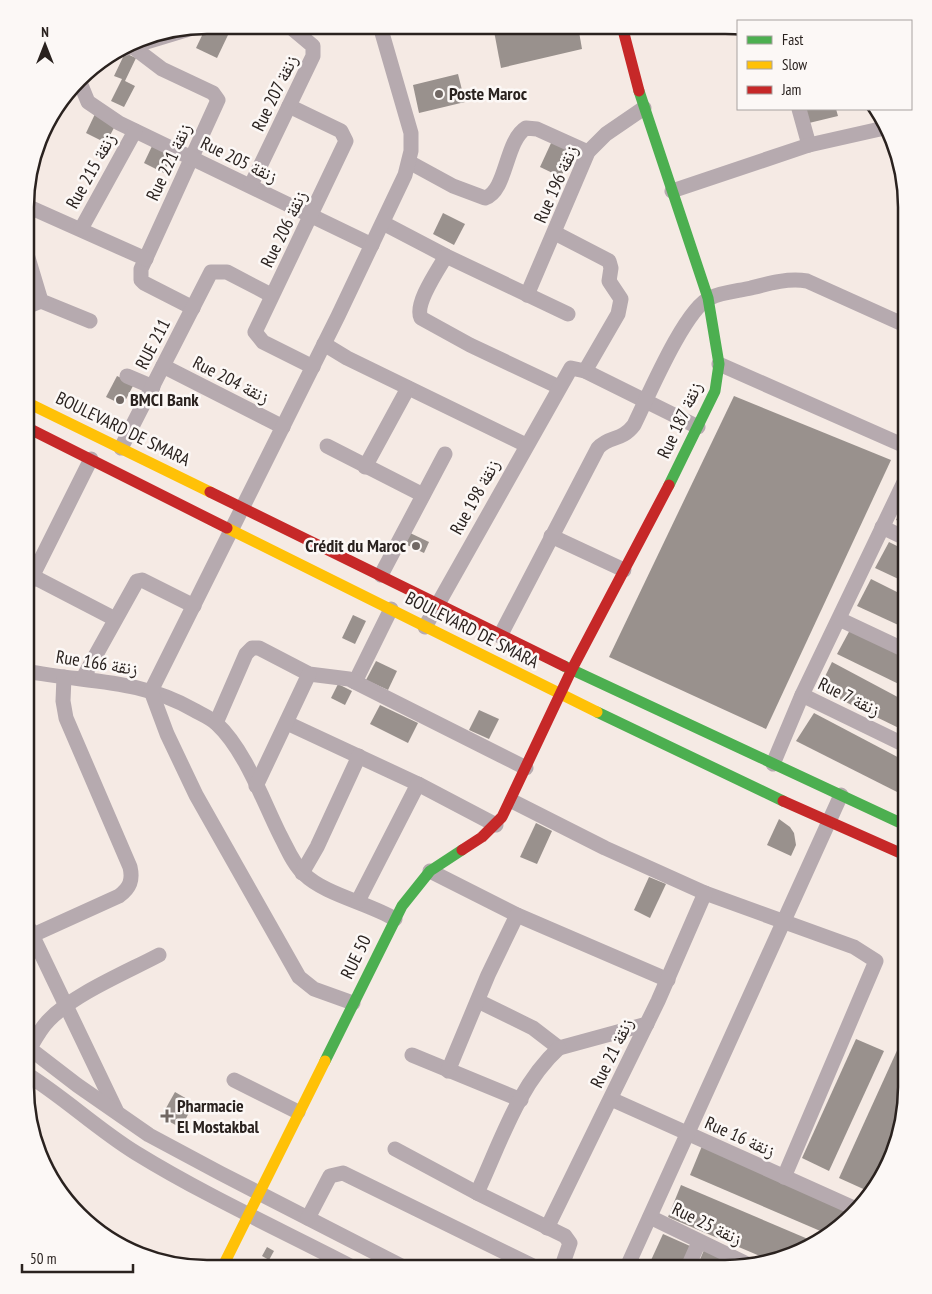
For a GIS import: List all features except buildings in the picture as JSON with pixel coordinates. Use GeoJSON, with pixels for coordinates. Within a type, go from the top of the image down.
{"type":"FeatureCollection","features":[{"type":"Feature","properties":{"kind":"street","name":"Rue 207 زنقة"},"geometry":{"type":"LineString","coordinates":[[251,185],[313,56],[314,48],[310,42],[300,34]]}},
{"type":"Feature","properties":{"kind":"street"},"geometry":{"type":"LineString","coordinates":[[353,1004],[314,989],[298,977],[196,796],[167,734],[151,691],[401,186],[409,162],[410,134],[382,34]]}},
{"type":"Feature","properties":{"kind":"street","name":"Rue 187 زنقة"},"geometry":{"type":"LineString","coordinates":[[560,694],[698,427],[715,391],[719,364],[708,298],[644,108],[628,34]]}},
{"type":"Feature","properties":{"kind":"street","name":"Rue 221 زنقة"},"geometry":{"type":"LineString","coordinates":[[132,51],[162,69],[217,96],[217,106],[191,157],[140,275],[144,283],[193,308]]}},
{"type":"Feature","properties":{"kind":"street","name":"Rue 205 زنقة"},"geometry":{"type":"LineString","coordinates":[[82,88],[84,96],[94,108],[135,131],[251,185],[372,245]]}},
{"type":"Feature","properties":{"kind":"street","name":"Rue 206 زنقة"},"geometry":{"type":"LineString","coordinates":[[289,106],[342,132],[346,138],[345,146],[256,327],[256,336],[263,342],[313,367]]}},
{"type":"Feature","properties":{"kind":"street","name":"Rue 196 زنقة"},"geometry":{"type":"LineString","coordinates":[[527,295],[588,152],[606,134],[644,108]]}},
{"type":"Feature","properties":{"kind":"street"},"geometry":{"type":"LineString","coordinates":[[799,110],[809,145]]}},
{"type":"Feature","properties":{"kind":"street"},"geometry":{"type":"LineString","coordinates":[[409,162],[453,186],[485,198],[494,192],[517,136],[526,128],[537,129],[588,152]]}},
{"type":"Feature","properties":{"kind":"street"},"geometry":{"type":"LineString","coordinates":[[672,191],[809,145],[879,129]]}},
{"type":"Feature","properties":{"kind":"street","name":"Rue 215 زنقة"},"geometry":{"type":"LineString","coordinates":[[80,229],[135,131]]}},
{"type":"Feature","properties":{"kind":"street"},"geometry":{"type":"LineString","coordinates":[[34,209],[146,258]]}},
{"type":"Feature","properties":{"kind":"street"},"geometry":{"type":"LineString","coordinates":[[383,223],[446,256],[568,314]]}},
{"type":"Feature","properties":{"kind":"street","name":"Rue 198 زنقة"},"geometry":{"type":"LineString","coordinates":[[426,626],[559,386],[569,370],[580,370],[620,307],[619,294],[609,281],[611,264],[604,256],[555,232]]}},
{"type":"Feature","properties":{"kind":"street"},"geometry":{"type":"LineString","coordinates":[[446,256],[422,300],[419,312],[421,318],[470,345],[559,386]]}},
{"type":"Feature","properties":{"kind":"street","name":"RUE 211"},"geometry":{"type":"LineString","coordinates":[[121,448],[211,272],[220,270],[227,272],[271,295]]}},
{"type":"Feature","properties":{"kind":"street"},"geometry":{"type":"LineString","coordinates":[[34,278],[41,301]]}},
{"type":"Feature","properties":{"kind":"street"},"geometry":{"type":"LineString","coordinates":[[500,636],[598,448],[606,441],[626,435],[634,425],[678,336],[694,313],[708,298],[780,281],[808,281],[898,322]]}},
{"type":"Feature","properties":{"kind":"street"},"geometry":{"type":"LineString","coordinates":[[34,304],[41,301],[90,321]]}},
{"type":"Feature","properties":{"kind":"street"},"geometry":{"type":"LineString","coordinates":[[324,344],[408,388],[526,445]]}},
{"type":"Feature","properties":{"kind":"street"},"geometry":{"type":"LineString","coordinates":[[719,364],[898,443]]}},
{"type":"Feature","properties":{"kind":"street","name":"Rue 204 زنقة"},"geometry":{"type":"LineString","coordinates":[[163,366],[283,427]]}},
{"type":"Feature","properties":{"kind":"street"},"geometry":{"type":"LineString","coordinates":[[580,370],[698,427]]}},
{"type":"Feature","properties":{"kind":"street"},"geometry":{"type":"LineString","coordinates":[[127,376],[153,387]]}},
{"type":"Feature","properties":{"kind":"street"},"geometry":{"type":"LineString","coordinates":[[365,466],[408,388]]}},
{"type":"Feature","properties":{"kind":"street","name":"BOULEVARD DE SMARA"},"geometry":{"type":"LineString","coordinates":[[34,406],[381,575],[500,636],[898,822]]}},
{"type":"Feature","properties":{"kind":"street","name":"BOULEVARD DE SMARA"},"geometry":{"type":"LineString","coordinates":[[34,431],[232,528],[560,694],[828,823],[898,852]]}},
{"type":"Feature","properties":{"kind":"street"},"geometry":{"type":"LineString","coordinates":[[327,446],[423,495]]}},
{"type":"Feature","properties":{"kind":"street"},"geometry":{"type":"LineString","coordinates":[[381,575],[444,454]]}},
{"type":"Feature","properties":{"kind":"street"},"geometry":{"type":"LineString","coordinates":[[34,575],[91,459]]}},
{"type":"Feature","properties":{"kind":"street"},"geometry":{"type":"LineString","coordinates":[[773,764],[802,695],[898,495]]}},
{"type":"Feature","properties":{"kind":"street"},"geometry":{"type":"LineString","coordinates":[[882,528],[898,536]]}},
{"type":"Feature","properties":{"kind":"street"},"geometry":{"type":"LineString","coordinates":[[551,536],[624,570]]}},
{"type":"Feature","properties":{"kind":"street"},"geometry":{"type":"LineString","coordinates":[[83,678],[133,584],[139,580],[194,606]]}},
{"type":"Feature","properties":{"kind":"street"},"geometry":{"type":"LineString","coordinates":[[34,585],[115,619]]}},
{"type":"Feature","properties":{"kind":"street"},"geometry":{"type":"LineString","coordinates":[[355,682],[391,609]]}},
{"type":"Feature","properties":{"kind":"street"},"geometry":{"type":"LineString","coordinates":[[839,619],[898,647]]}},
{"type":"Feature","properties":{"kind":"street"},"geometry":{"type":"LineString","coordinates":[[395,919],[330,890],[302,874],[290,856],[241,758],[216,723],[246,654],[252,648],[263,649],[309,674],[342,677],[355,682],[526,768]]}},
{"type":"Feature","properties":{"kind":"street","name":"Rue 166 زنقة"},"geometry":{"type":"LineString","coordinates":[[34,672],[126,684],[151,691],[189,707],[216,723]]}},
{"type":"Feature","properties":{"kind":"street"},"geometry":{"type":"LineString","coordinates":[[256,786],[309,674]]}},
{"type":"Feature","properties":{"kind":"street"},"geometry":{"type":"LineString","coordinates":[[34,935],[119,896],[130,887],[131,881],[130,867],[66,718],[63,701],[64,677]]}},
{"type":"Feature","properties":{"kind":"street","name":"RUE 50"},"geometry":{"type":"LineString","coordinates":[[226,1260],[298,1112],[395,919],[409,895],[430,872],[496,825],[512,801],[560,694]]}},
{"type":"Feature","properties":{"kind":"street","name":"Rue 7 زنقة"},"geometry":{"type":"LineString","coordinates":[[802,695],[898,742]]}},
{"type":"Feature","properties":{"kind":"street"},"geometry":{"type":"LineString","coordinates":[[287,723],[418,784],[496,825]]}},
{"type":"Feature","properties":{"kind":"street"},"geometry":{"type":"LineString","coordinates":[[302,874],[317,847],[359,756]]}},
{"type":"Feature","properties":{"kind":"street"},"geometry":{"type":"LineString","coordinates":[[358,901],[418,784]]}},
{"type":"Feature","properties":{"kind":"street"},"geometry":{"type":"LineString","coordinates":[[630,1260],[689,1134],[841,795]]}},
{"type":"Feature","properties":{"kind":"street"},"geometry":{"type":"LineString","coordinates":[[512,801],[605,848],[705,893],[854,947],[876,961],[784,1177]]}},
{"type":"Feature","properties":{"kind":"street"},"geometry":{"type":"LineString","coordinates":[[430,872],[517,915],[668,980]]}},
{"type":"Feature","properties":{"kind":"street","name":"Rue 21 زنقة"},"geometry":{"type":"LineString","coordinates":[[547,1228],[668,980],[705,893]]}},
{"type":"Feature","properties":{"kind":"street"},"geometry":{"type":"LineString","coordinates":[[448,1071],[500,948],[517,915]]}},
{"type":"Feature","properties":{"kind":"street"},"geometry":{"type":"LineString","coordinates":[[34,937],[117,1112]]}},
{"type":"Feature","properties":{"kind":"street"},"geometry":{"type":"LineString","coordinates":[[34,1040],[44,1026],[68,1006],[159,955]]}},
{"type":"Feature","properties":{"kind":"street"},"geometry":{"type":"LineString","coordinates":[[478,1001],[533,1028],[559,1048]]}},
{"type":"Feature","properties":{"kind":"street"},"geometry":{"type":"LineString","coordinates":[[477,1193],[521,1100],[539,1069],[559,1048],[647,1024]]}},
{"type":"Feature","properties":{"kind":"street"},"geometry":{"type":"LineString","coordinates":[[34,1055],[149,1135],[258,1194],[389,1260]]}},
{"type":"Feature","properties":{"kind":"street"},"geometry":{"type":"LineString","coordinates":[[412,1055],[521,1100]]}},
{"type":"Feature","properties":{"kind":"street"},"geometry":{"type":"LineString","coordinates":[[34,1080],[124,1146],[248,1214],[338,1260]]}},
{"type":"Feature","properties":{"kind":"street"},"geometry":{"type":"LineString","coordinates":[[234,1080],[298,1112]]}},
{"type":"Feature","properties":{"kind":"street","name":"Rue 16 زنقة"},"geometry":{"type":"LineString","coordinates":[[611,1099],[850,1206]]}},
{"type":"Feature","properties":{"kind":"street"},"geometry":{"type":"LineString","coordinates":[[395,1149],[477,1193],[565,1236],[570,1243],[563,1260]]}},
{"type":"Feature","properties":{"kind":"street"},"geometry":{"type":"LineString","coordinates":[[308,1218],[330,1176],[343,1173],[521,1260]]}},
{"type":"Feature","properties":{"kind":"street","name":"Rue 25 زنقة"},"geometry":{"type":"LineString","coordinates":[[650,1217],[738,1260]]}},
{"type":"Feature","properties":{"kind":"street"},"geometry":{"type":"LineString","coordinates":[[691,1260],[699,1242]]}},
{"type":"Feature","properties":{"kind":"traffic: fast"},"geometry":{"type":"LineString","coordinates":[[639,91],[708,298],[719,364],[715,391],[669,485]]}},
{"type":"Feature","properties":{"kind":"traffic: fast"},"geometry":{"type":"LineString","coordinates":[[564,666],[898,822]]}},
{"type":"Feature","properties":{"kind":"traffic: fast"},"geometry":{"type":"LineString","coordinates":[[597,712],[783,801]]}},
{"type":"Feature","properties":{"kind":"traffic: fast"},"geometry":{"type":"LineString","coordinates":[[325,1061],[402,906],[430,871],[462,850]]}},
{"type":"Feature","properties":{"kind":"traffic: slow"},"geometry":{"type":"LineString","coordinates":[[34,406],[210,492]]}},
{"type":"Feature","properties":{"kind":"traffic: slow"},"geometry":{"type":"LineString","coordinates":[[227,528],[597,712]]}},
{"type":"Feature","properties":{"kind":"traffic: slow"},"geometry":{"type":"LineString","coordinates":[[226,1260],[325,1061]]}},
{"type":"Feature","properties":{"kind":"traffic: jam"},"geometry":{"type":"LineString","coordinates":[[624,34],[639,91]]}},
{"type":"Feature","properties":{"kind":"traffic: jam"},"geometry":{"type":"LineString","coordinates":[[34,431],[227,528]]}},
{"type":"Feature","properties":{"kind":"traffic: jam"},"geometry":{"type":"LineString","coordinates":[[462,850],[482,837],[502,817],[572,669],[669,485]]}},
{"type":"Feature","properties":{"kind":"traffic: jam"},"geometry":{"type":"LineString","coordinates":[[210,492],[564,666]]}},
{"type":"Feature","properties":{"kind":"traffic: jam"},"geometry":{"type":"LineString","coordinates":[[783,801],[898,852]]}},
{"type":"Feature","properties":{"kind":"place","name":"Poste Maroc"},"geometry":{"type":"Point","coordinates":[439,94]}},
{"type":"Feature","properties":{"kind":"place","name":"BMCI Bank"},"geometry":{"type":"Point","coordinates":[120,400]}},
{"type":"Feature","properties":{"kind":"place","name":"Crédit du Maroc"},"geometry":{"type":"Point","coordinates":[416,546]}},
{"type":"Feature","properties":{"kind":"place","name":"Pharmacie El Mostakbal"},"geometry":{"type":"Point","coordinates":[167,1116]}}]}
